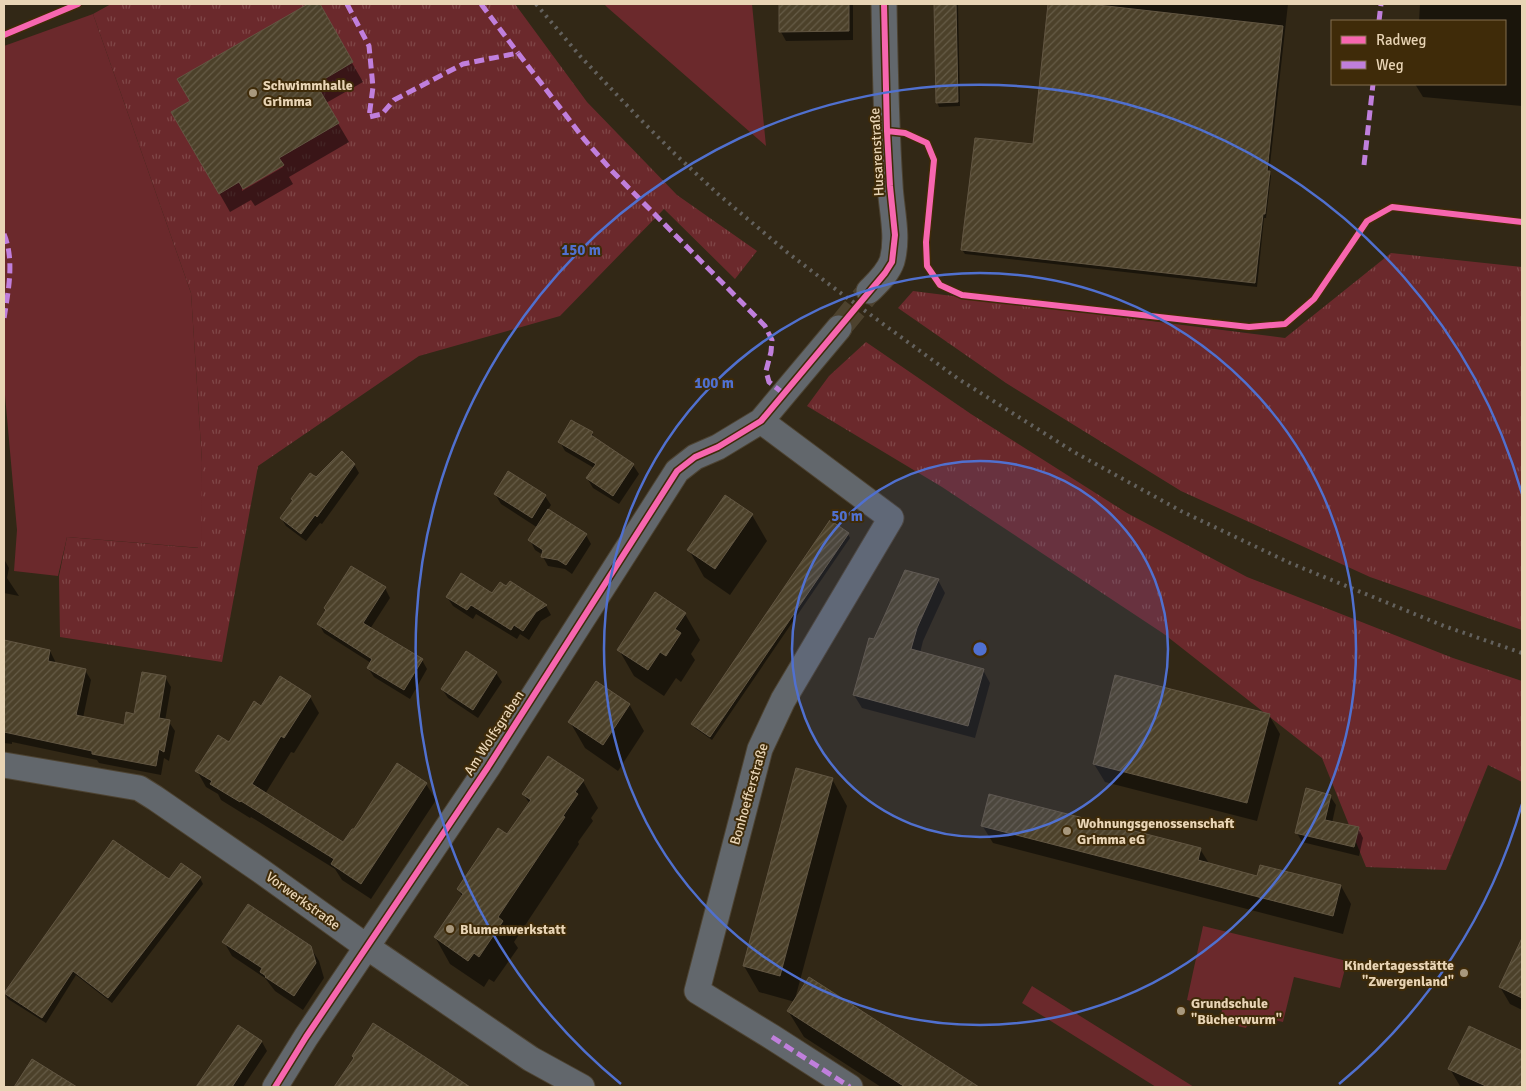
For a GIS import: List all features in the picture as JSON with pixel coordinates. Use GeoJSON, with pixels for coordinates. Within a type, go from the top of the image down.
{"type":"FeatureCollection","features":[{"type":"Feature","properties":{"kind":"street","name":"Husarenstraße"},"geometry":{"type":"LineString","coordinates":[[869,291],[885,274],[892,262],[895,235],[887,131],[884,4]]}},
{"type":"Feature","properties":{"kind":"street"},"geometry":{"type":"LineString","coordinates":[[761,421],[838,328]]}},
{"type":"Feature","properties":{"kind":"street","name":"Am Wolfsgraben"},"geometry":{"type":"LineString","coordinates":[[275,1087],[306,1037],[488,767],[677,471],[695,457],[718,447],[761,421]]}},
{"type":"Feature","properties":{"kind":"street","name":"Bonhoefferstraße"},"geometry":{"type":"LineString","coordinates":[[761,421],[891,518],[783,700],[760,749],[697,991],[850,1087]]}},
{"type":"Feature","properties":{"kind":"street","name":"Vorwerkstraße"},"geometry":{"type":"LineString","coordinates":[[4,765],[139,788],[261,871],[367,948],[531,1059],[582,1087]]}},
{"type":"Feature","properties":{"kind":"green space"},"geometry":{"type":"Polygon","coordinates":[[[111,4],[515,4],[587,102],[677,195],[757,251],[735,279],[664,209],[560,316],[419,356],[258,466],[222,662],[60,637],[59,576],[67,537],[198,548],[202,462],[191,293],[93,14],[111,4]]]}},
{"type":"Feature","properties":{"kind":"green space"},"geometry":{"type":"Polygon","coordinates":[[[604,4],[752,4],[766,146],[608,8],[604,4]]]}},
{"type":"Feature","properties":{"kind":"green space"},"geometry":{"type":"Polygon","coordinates":[[[93,14],[191,293],[202,462],[201,548],[67,537],[58,576],[14,571],[17,530],[4,384],[4,46],[93,14]]]}},
{"type":"Feature","properties":{"kind":"green space"},"geometry":{"type":"Polygon","coordinates":[[[1391,253],[1522,267],[1522,630],[1370,577],[1181,491],[1006,383],[898,308],[913,291],[1285,338],[1391,253]]]}},
{"type":"Feature","properties":{"kind":"green space"},"geometry":{"type":"Polygon","coordinates":[[[866,342],[971,414],[1127,513],[1247,577],[1453,658],[1522,681],[1522,782],[1488,765],[1446,870],[1366,867],[1322,758],[1164,634],[942,487],[807,406],[829,376],[866,342]]]}},
{"type":"Feature","properties":{"kind":"green space"},"geometry":{"type":"Polygon","coordinates":[[[1203,926],[1347,961],[1340,988],[1294,977],[1283,1022],[1252,1015],[1246,1028],[1221,1022],[1222,1008],[1187,1000],[1203,926]]]}},
{"type":"Feature","properties":{"kind":"green space"},"geometry":{"type":"Polygon","coordinates":[[[1032,986],[1194,1087],[1156,1087],[1022,1003],[1032,986]]]}},
{"type":"Feature","properties":{"kind":"building","name":"Schwimmhalle Grimma"},"geometry":{"type":"Polygon","coordinates":[[[308,4],[320,4],[353,62],[316,84],[339,123],[279,158],[284,165],[243,189],[239,182],[219,194],[171,112],[190,101],[177,79],[308,4]]]}},
{"type":"Feature","properties":{"kind":"building"},"geometry":{"type":"Polygon","coordinates":[[[779,4],[849,4],[849,31],[779,32],[779,4]]]}},
{"type":"Feature","properties":{"kind":"building"},"geometry":{"type":"Polygon","coordinates":[[[934,4],[956,4],[958,102],[936,103],[934,4]]]}},
{"type":"Feature","properties":{"kind":"building"},"geometry":{"type":"Polygon","coordinates":[[[1048,4],[1089,4],[1283,26],[1267,171],[1270,171],[1255,283],[961,250],[975,138],[1033,144],[1048,4]]]}},
{"type":"Feature","properties":{"kind":"building"},"geometry":{"type":"Polygon","coordinates":[[[571,420],[593,432],[591,435],[634,464],[613,496],[586,478],[596,464],[558,442],[571,420]]]}},
{"type":"Feature","properties":{"kind":"building"},"geometry":{"type":"Polygon","coordinates":[[[342,451],[355,464],[317,517],[315,515],[301,534],[280,518],[310,473],[316,477],[342,451]]]}},
{"type":"Feature","properties":{"kind":"building"},"geometry":{"type":"Polygon","coordinates":[[[508,471],[546,495],[532,518],[494,494],[508,471]]]}},
{"type":"Feature","properties":{"kind":"building"},"geometry":{"type":"Polygon","coordinates":[[[725,495],[753,514],[715,569],[687,550],[725,495]]]}},
{"type":"Feature","properties":{"kind":"building"},"geometry":{"type":"Polygon","coordinates":[[[548,509],[587,534],[566,565],[558,560],[541,557],[543,550],[528,540],[548,509]]]}},
{"type":"Feature","properties":{"kind":"building"},"geometry":{"type":"Polygon","coordinates":[[[830,520],[849,533],[710,737],[691,724],[830,520]]]}},
{"type":"Feature","properties":{"kind":"building"},"geometry":{"type":"Polygon","coordinates":[[[351,566],[386,587],[363,623],[423,659],[404,690],[367,668],[372,659],[317,624],[326,610],[324,608],[351,566]]]}},
{"type":"Feature","properties":{"kind":"building"},"geometry":{"type":"Polygon","coordinates":[[[905,570],[939,579],[917,628],[911,649],[984,669],[968,726],[853,695],[869,638],[874,639],[905,570]]]}},
{"type":"Feature","properties":{"kind":"building"},"geometry":{"type":"Polygon","coordinates":[[[461,573],[492,593],[500,582],[506,586],[510,581],[547,605],[536,612],[523,631],[514,625],[511,630],[471,605],[467,610],[446,597],[461,573]]]}},
{"type":"Feature","properties":{"kind":"building"},"geometry":{"type":"Polygon","coordinates":[[[655,592],[686,613],[675,629],[681,633],[666,656],[660,652],[648,670],[617,650],[655,592]]]}},
{"type":"Feature","properties":{"kind":"building"},"geometry":{"type":"Polygon","coordinates":[[[4,640],[50,650],[48,661],[86,669],[76,715],[124,725],[126,712],[134,714],[142,672],[166,676],[159,718],[170,720],[164,752],[159,749],[156,766],[92,754],[92,751],[4,732],[4,640]]]}},
{"type":"Feature","properties":{"kind":"building"},"geometry":{"type":"Polygon","coordinates":[[[466,651],[497,672],[473,710],[441,689],[466,651]]]}},
{"type":"Feature","properties":{"kind":"building"},"geometry":{"type":"Polygon","coordinates":[[[1115,675],[1270,714],[1247,803],[1093,764],[1115,675]]]}},
{"type":"Feature","properties":{"kind":"building"},"geometry":{"type":"Polygon","coordinates":[[[280,676],[311,696],[284,738],[281,736],[252,784],[343,842],[352,829],[354,829],[397,763],[427,783],[361,884],[331,864],[334,859],[210,784],[212,781],[195,771],[218,735],[229,742],[254,701],[261,706],[280,676]]]}},
{"type":"Feature","properties":{"kind":"building"},"geometry":{"type":"Polygon","coordinates":[[[596,681],[630,704],[603,745],[568,722],[596,681]]]}},
{"type":"Feature","properties":{"kind":"building"},"geometry":{"type":"Polygon","coordinates":[[[548,756],[584,780],[575,792],[578,794],[563,816],[565,817],[498,917],[503,921],[479,957],[474,953],[468,961],[434,937],[463,894],[457,889],[498,828],[507,834],[531,800],[522,794],[548,756]]]}},
{"type":"Feature","properties":{"kind":"building"},"geometry":{"type":"Polygon","coordinates":[[[796,768],[833,778],[780,976],[743,966],[796,768]]]}},
{"type":"Feature","properties":{"kind":"building"},"geometry":{"type":"Polygon","coordinates":[[[1306,788],[1331,795],[1325,820],[1359,827],[1354,847],[1295,833],[1306,788]]]}},
{"type":"Feature","properties":{"kind":"building"},"geometry":{"type":"Polygon","coordinates":[[[989,794],[1201,848],[1198,860],[1257,876],[1260,865],[1341,885],[1333,916],[981,826],[989,794]]]}},
{"type":"Feature","properties":{"kind":"building"},"geometry":{"type":"Polygon","coordinates":[[[113,840],[169,879],[181,863],[201,877],[108,998],[73,971],[42,1018],[4,993],[113,840]]]}},
{"type":"Feature","properties":{"kind":"building"},"geometry":{"type":"Polygon","coordinates":[[[248,904],[311,946],[316,963],[294,996],[265,977],[260,972],[262,968],[222,942],[248,904]]]}},
{"type":"Feature","properties":{"kind":"building"},"geometry":{"type":"Polygon","coordinates":[[[1522,938],[1522,998],[1499,987],[1522,938]]]}},
{"type":"Feature","properties":{"kind":"building"},"geometry":{"type":"Polygon","coordinates":[[[809,977],[979,1087],[905,1087],[787,1011],[809,977]]]}},
{"type":"Feature","properties":{"kind":"building"},"geometry":{"type":"Polygon","coordinates":[[[373,1023],[470,1087],[334,1087],[354,1058],[352,1056],[373,1023]]]}},
{"type":"Feature","properties":{"kind":"building"},"geometry":{"type":"Polygon","coordinates":[[[238,1025],[262,1041],[232,1087],[196,1087],[238,1025]]]}},
{"type":"Feature","properties":{"kind":"building"},"geometry":{"type":"Polygon","coordinates":[[[1469,1026],[1522,1051],[1522,1087],[1488,1087],[1448,1069],[1469,1026]]]}},
{"type":"Feature","properties":{"kind":"building"},"geometry":{"type":"Polygon","coordinates":[[[32,1059],[77,1087],[14,1087],[32,1059]]]}},
{"type":"Feature","properties":{"kind":"tunnel"},"geometry":{"type":"LineString","coordinates":[[839,328],[869,291]]}},
{"type":"Feature","properties":{"kind":"railway"},"geometry":{"type":"LineString","coordinates":[[536,4],[580,56],[637,116],[718,194],[788,253],[957,378],[1074,452],[1181,511],[1290,563],[1444,626],[1522,653]]}},
{"type":"Feature","properties":{"kind":"marked path"},"geometry":{"type":"LineString","coordinates":[[347,4],[369,46],[373,87],[369,117],[382,114],[394,100],[463,64],[518,53],[584,139],[613,172],[765,326],[772,340],[766,371],[769,382],[783,393]]}},
{"type":"Feature","properties":{"kind":"marked path"},"geometry":{"type":"LineString","coordinates":[[481,4],[518,53]]}},
{"type":"Feature","properties":{"kind":"marked path"},"geometry":{"type":"LineString","coordinates":[[1379,20],[1381,4]]}},
{"type":"Feature","properties":{"kind":"marked path"},"geometry":{"type":"LineString","coordinates":[[1364,165],[1373,85]]}},
{"type":"Feature","properties":{"kind":"marked path"},"geometry":{"type":"LineString","coordinates":[[4,234],[10,265],[4,319]]}},
{"type":"Feature","properties":{"kind":"marked path"},"geometry":{"type":"LineString","coordinates":[[772,1037],[850,1087]]}},
{"type":"Feature","properties":{"kind":"cycle path"},"geometry":{"type":"LineString","coordinates":[[4,35],[78,4]]}},
{"type":"Feature","properties":{"kind":"cycle path"},"geometry":{"type":"LineString","coordinates":[[275,1087],[306,1037],[488,767],[677,471],[695,457],[718,447],[761,421],[885,273],[892,262],[895,235],[887,131],[884,4]]}},
{"type":"Feature","properties":{"kind":"cycle path"},"geometry":{"type":"LineString","coordinates":[[887,131],[905,133],[927,143],[934,160],[926,242],[927,266],[940,285],[962,295],[1249,327],[1285,324],[1314,299],[1367,221],[1392,207],[1522,222]]}},
{"type":"Feature","properties":{"kind":"place","name":"Schwimmhalle Grimma"},"geometry":{"type":"Point","coordinates":[253,93]}},
{"type":"Feature","properties":{"kind":"place","name":"Wohnungsgenossenschaft Grimma eG"},"geometry":{"type":"Point","coordinates":[1067,831]}},
{"type":"Feature","properties":{"kind":"place","name":"Blumenwerkstatt"},"geometry":{"type":"Point","coordinates":[450,929]}},
{"type":"Feature","properties":{"kind":"place","name":"Kindertagesstätte \"Zwergenland\""},"geometry":{"type":"Point","coordinates":[1464,973]}},
{"type":"Feature","properties":{"kind":"place","name":"Grundschule \"Bücherwurm\""},"geometry":{"type":"Point","coordinates":[1181,1011]}}]}
